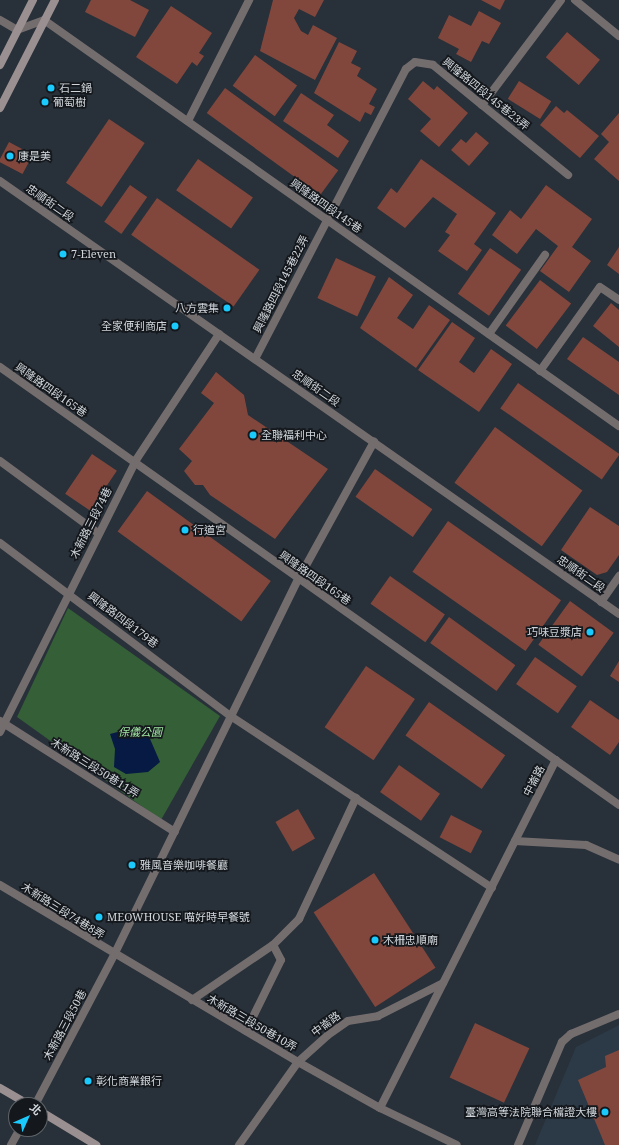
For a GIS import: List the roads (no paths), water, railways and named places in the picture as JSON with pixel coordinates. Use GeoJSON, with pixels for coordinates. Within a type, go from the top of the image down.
{"type":"FeatureCollection","features":[{"type":"Feature","properties":{"kind":"main road"},"geometry":{"type":"LineString","coordinates":[[0,65],[33,0]]}},
{"type":"Feature","properties":{"kind":"main road"},"geometry":{"type":"LineString","coordinates":[[0,108],[55,0]]}},
{"type":"Feature","properties":{"kind":"main road"},"geometry":{"type":"LineString","coordinates":[[0,1088],[15,1097]]}},
{"type":"Feature","properties":{"kind":"main road"},"geometry":{"type":"LineString","coordinates":[[48,1117],[96,1145]]}},
{"type":"Feature","properties":{"kind":"street"},"geometry":{"type":"LineString","coordinates":[[188,122],[249,0]]}},
{"type":"Feature","properties":{"kind":"street"},"geometry":{"type":"LineString","coordinates":[[482,105],[561,0]]}},
{"type":"Feature","properties":{"kind":"street"},"geometry":{"type":"LineString","coordinates":[[575,0],[619,36]]}},
{"type":"Feature","properties":{"kind":"street"},"geometry":{"type":"LineString","coordinates":[[0,20],[17,30],[44,20]]}},
{"type":"Feature","properties":{"kind":"street","name":"興隆路四段145巷"},"geometry":{"type":"LineString","coordinates":[[44,20],[619,426]]}},
{"type":"Feature","properties":{"kind":"street","name":"興隆路四段145巷23弄"},"geometry":{"type":"LineString","coordinates":[[326,220],[406,69],[415,62],[429,63],[568,175]]}},
{"type":"Feature","properties":{"kind":"street","name":"忠順街二段"},"geometry":{"type":"LineString","coordinates":[[0,181],[619,614]]}},
{"type":"Feature","properties":{"kind":"street","name":"興隆路四段145巷22弄"},"geometry":{"type":"LineString","coordinates":[[255,359],[326,220]]}},
{"type":"Feature","properties":{"kind":"street"},"geometry":{"type":"LineString","coordinates":[[489,334],[545,255]]}},
{"type":"Feature","properties":{"kind":"street"},"geometry":{"type":"LineString","coordinates":[[540,371],[600,287],[619,300]]}},
{"type":"Feature","properties":{"kind":"street","name":"木新路三段74巷"},"geometry":{"type":"LineString","coordinates":[[0,732],[2,722],[67,592],[135,462],[219,334]]}},
{"type":"Feature","properties":{"kind":"street","name":"興隆路四段165巷"},"geometry":{"type":"LineString","coordinates":[[0,367],[135,462],[298,580],[619,805]]}},
{"type":"Feature","properties":{"kind":"street","name":"木新路三段50巷"},"geometry":{"type":"LineString","coordinates":[[39,1097],[114,955],[298,580],[374,442]]}},
{"type":"Feature","properties":{"kind":"street"},"geometry":{"type":"LineString","coordinates":[[0,461],[98,533]]}},
{"type":"Feature","properties":{"kind":"street","name":"興隆路四段179巷"},"geometry":{"type":"LineString","coordinates":[[0,543],[232,717],[492,888]]}},
{"type":"Feature","properties":{"kind":"street"},"geometry":{"type":"LineString","coordinates":[[601,602],[619,576]]}},
{"type":"Feature","properties":{"kind":"street","name":"木新路三段50巷11弄"},"geometry":{"type":"LineString","coordinates":[[2,722],[175,832]]}},
{"type":"Feature","properties":{"kind":"street","name":"中崙路"},"geometry":{"type":"LineString","coordinates":[[380,1108],[556,760]]}},
{"type":"Feature","properties":{"kind":"street"},"geometry":{"type":"LineString","coordinates":[[192,1000],[273,945],[299,919],[356,798]]}},
{"type":"Feature","properties":{"kind":"street"},"geometry":{"type":"LineString","coordinates":[[515,841],[586,845],[619,860]]}},
{"type":"Feature","properties":{"kind":"street","name":"木新路三段74巷8弄"},"geometry":{"type":"LineString","coordinates":[[0,885],[114,955]]}},
{"type":"Feature","properties":{"kind":"street"},"geometry":{"type":"LineString","coordinates":[[246,1031],[281,960],[273,945]]}},
{"type":"Feature","properties":{"kind":"street","name":"木新路三段50巷10弄"},"geometry":{"type":"LineString","coordinates":[[114,955],[380,1108],[457,1145]]}},
{"type":"Feature","properties":{"kind":"street","name":"中崙路"},"geometry":{"type":"LineString","coordinates":[[239,1145],[298,1062],[348,1021],[378,1016],[444,983]]}},
{"type":"Feature","properties":{"kind":"street"},"geometry":{"type":"LineString","coordinates":[[518,1145],[562,1042],[572,1034],[619,1014]]}},
{"type":"Feature","properties":{"kind":"water"},"geometry":{"type":"Polygon","coordinates":[[[125,730],[147,732],[160,762],[148,772],[126,774],[114,767],[115,749],[110,734],[125,730]]]}},
{"type":"Feature","properties":{"kind":"place","name":"石二鍋"},"geometry":{"type":"Point","coordinates":[51,88]}},
{"type":"Feature","properties":{"kind":"place","name":"葡萄樹"},"geometry":{"type":"Point","coordinates":[45,102]}},
{"type":"Feature","properties":{"kind":"place","name":"康是美"},"geometry":{"type":"Point","coordinates":[10,156]}},
{"type":"Feature","properties":{"kind":"place","name":"7-Eleven"},"geometry":{"type":"Point","coordinates":[63,254]}},
{"type":"Feature","properties":{"kind":"place","name":"八方雲集"},"geometry":{"type":"Point","coordinates":[227,308]}},
{"type":"Feature","properties":{"kind":"place","name":"全家便利商店"},"geometry":{"type":"Point","coordinates":[175,326]}},
{"type":"Feature","properties":{"kind":"place","name":"全聯福利中心"},"geometry":{"type":"Point","coordinates":[253,435]}},
{"type":"Feature","properties":{"kind":"place","name":"行道宮"},"geometry":{"type":"Point","coordinates":[185,530]}},
{"type":"Feature","properties":{"kind":"place","name":"巧味豆漿店"},"geometry":{"type":"Point","coordinates":[590,632]}},
{"type":"Feature","properties":{"kind":"place","name":"雅風音樂咖啡餐廳"},"geometry":{"type":"Point","coordinates":[132,865]}},
{"type":"Feature","properties":{"kind":"place","name":"MEOWHOUSE 喵好時早餐號"},"geometry":{"type":"Point","coordinates":[99,917]}},
{"type":"Feature","properties":{"kind":"place","name":"木柵忠順廟"},"geometry":{"type":"Point","coordinates":[375,940]}},
{"type":"Feature","properties":{"kind":"place","name":"彰化商業銀行"},"geometry":{"type":"Point","coordinates":[88,1081]}},
{"type":"Feature","properties":{"kind":"place","name":"臺灣高等法院聯合檔證大樓"},"geometry":{"type":"Point","coordinates":[605,1112]}},
{"type":"Feature","properties":{"kind":"park label","name":"保儀公園"},"geometry":{"type":"Point","coordinates":[140,732]}}]}
